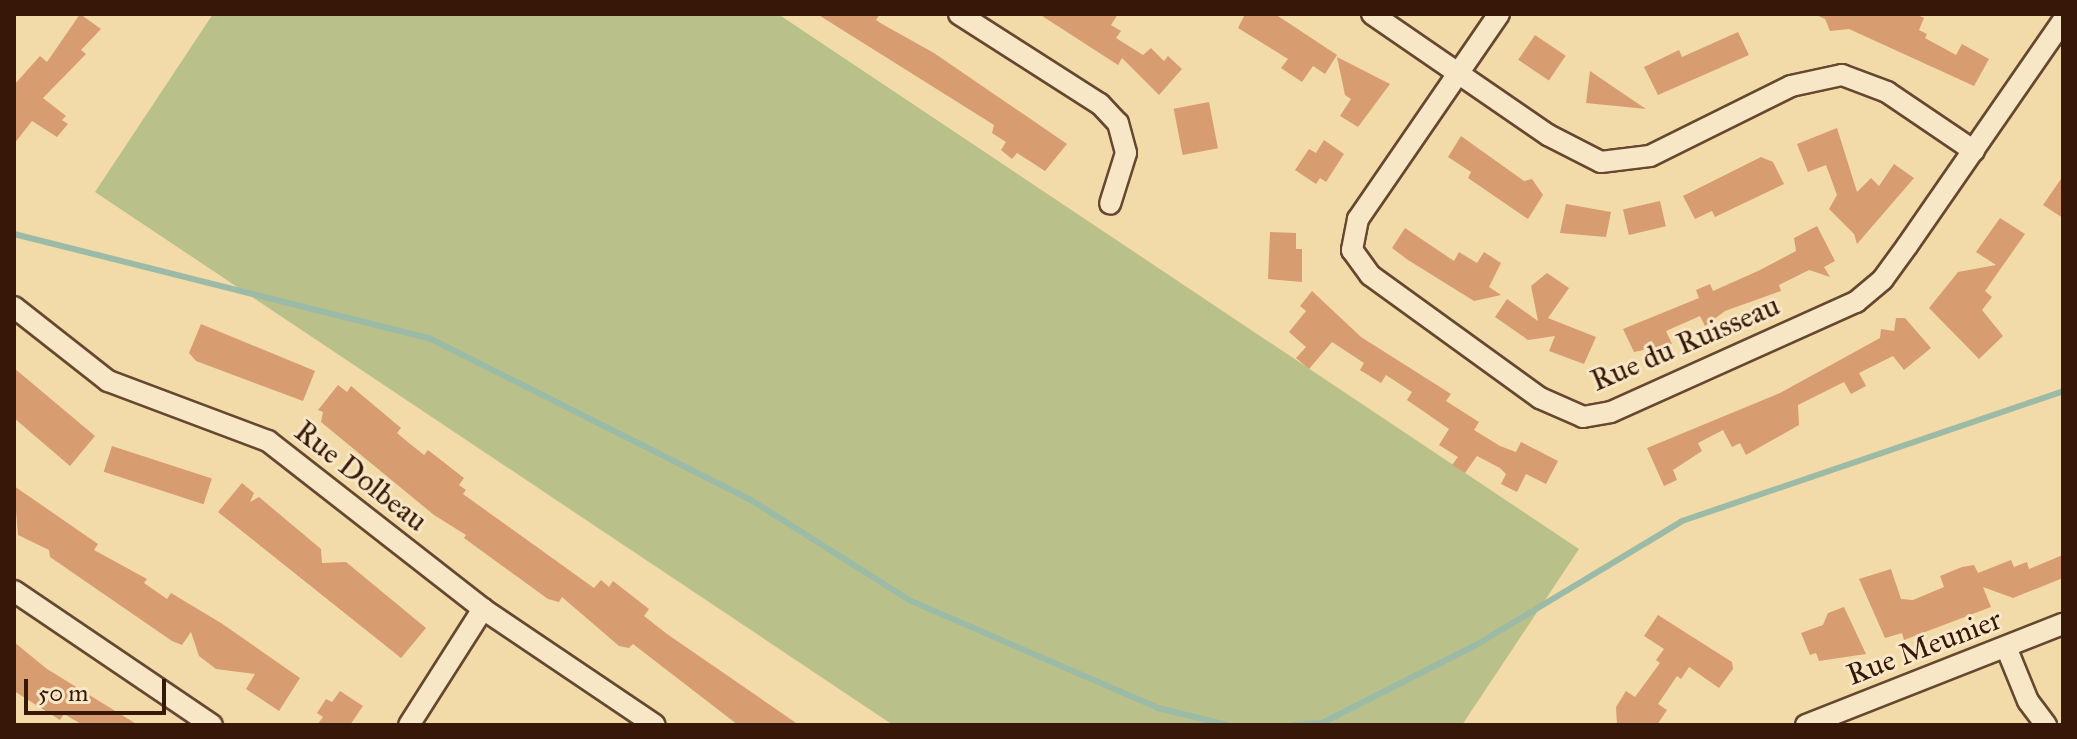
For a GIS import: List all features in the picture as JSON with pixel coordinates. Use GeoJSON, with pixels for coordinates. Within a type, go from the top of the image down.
{"type":"FeatureCollection","features":[{"type":"Feature","properties":{"kind":"street"},"geometry":{"type":"LineString","coordinates":[[959,14],[1100,104],[1118,123],[1126,153],[1110,204]]}},
{"type":"Feature","properties":{"kind":"street"},"geometry":{"type":"LineString","coordinates":[[1372,14],[1548,135],[1601,162],[1650,156],[1791,86],[1842,75],[1887,92],[1974,151]]}},
{"type":"Feature","properties":{"kind":"street","name":"Rue du Ruisseau"},"geometry":{"type":"LineString","coordinates":[[1499,14],[1456,71],[1358,219],[1352,250],[1370,275],[1540,398],[1583,417],[1611,412],[1856,302],[1883,279],[2063,21]]}},
{"type":"Feature","properties":{"kind":"street","name":"Rue Dolbeau"},"geometry":{"type":"LineString","coordinates":[[14,307],[108,381],[268,441],[483,609],[655,725]]}},
{"type":"Feature","properties":{"kind":"street"},"geometry":{"type":"LineString","coordinates":[[14,591],[212,725]]}},
{"type":"Feature","properties":{"kind":"street"},"geometry":{"type":"LineString","coordinates":[[409,725],[483,609]]}},
{"type":"Feature","properties":{"kind":"street","name":"Rue Meunier"},"geometry":{"type":"LineString","coordinates":[[1806,725],[2063,624]]}},
{"type":"Feature","properties":{"kind":"street"},"geometry":{"type":"LineString","coordinates":[[2006,647],[2028,701],[2046,725]]}},
{"type":"Feature","properties":{"kind":"green space"},"geometry":{"type":"Polygon","coordinates":[[[213,14],[778,14],[1579,549],[1462,725],[893,725],[95,192],[213,14]]]}},
{"type":"Feature","properties":{"kind":"building"},"geometry":{"type":"Polygon","coordinates":[[[80,14],[101,29],[81,50],[86,54],[43,98],[66,116],[62,120],[68,124],[57,137],[32,121],[14,144],[14,85],[40,56],[47,62],[80,14]]]}},
{"type":"Feature","properties":{"kind":"building"},"geometry":{"type":"Polygon","coordinates":[[[817,14],[880,14],[876,20],[934,53],[1067,144],[1045,171],[1017,153],[1012,159],[1001,150],[1006,142],[992,133],[994,125],[817,14]]]}},
{"type":"Feature","properties":{"kind":"building"},"geometry":{"type":"Polygon","coordinates":[[[1039,14],[1118,14],[1111,25],[1121,31],[1116,38],[1143,55],[1151,48],[1164,61],[1168,56],[1182,69],[1159,95],[1122,58],[1118,65],[1039,14]]]}},
{"type":"Feature","properties":{"kind":"building"},"geometry":{"type":"Polygon","coordinates":[[[1245,14],[1275,14],[1337,55],[1325,74],[1313,66],[1302,82],[1281,68],[1288,59],[1238,28],[1245,14]]]}},
{"type":"Feature","properties":{"kind":"building"},"geometry":{"type":"Polygon","coordinates":[[[1814,14],[1916,14],[1924,18],[1919,30],[1927,34],[1925,38],[1956,55],[1962,44],[1989,59],[1974,86],[1849,29],[1830,31],[1825,19],[1814,14]]]}},
{"type":"Feature","properties":{"kind":"building"},"geometry":{"type":"Polygon","coordinates":[[[1738,32],[1749,55],[1658,95],[1644,67],[1679,50],[1682,57],[1738,32]]]}},
{"type":"Feature","properties":{"kind":"building"},"geometry":{"type":"Polygon","coordinates":[[[1535,35],[1566,56],[1549,81],[1518,60],[1535,35]]]}},
{"type":"Feature","properties":{"kind":"building"},"geometry":{"type":"Polygon","coordinates":[[[1337,57],[1390,84],[1358,127],[1340,116],[1351,99],[1345,95],[1337,57]]]}},
{"type":"Feature","properties":{"kind":"building"},"geometry":{"type":"Polygon","coordinates":[[[1590,71],[1609,84],[1646,109],[1586,103],[1590,71]]]}},
{"type":"Feature","properties":{"kind":"building"},"geometry":{"type":"Polygon","coordinates":[[[1209,102],[1218,148],[1183,155],[1174,109],[1209,102]]]}},
{"type":"Feature","properties":{"kind":"building"},"geometry":{"type":"Polygon","coordinates":[[[1837,128],[1857,192],[1871,178],[1879,186],[1894,164],[1914,178],[1857,244],[1854,234],[1829,209],[1837,195],[1826,165],[1808,172],[1797,144],[1837,128]]]}},
{"type":"Feature","properties":{"kind":"building"},"geometry":{"type":"Polygon","coordinates":[[[1461,136],[1524,181],[1532,179],[1543,195],[1528,219],[1468,178],[1471,172],[1448,157],[1461,136]]]}},
{"type":"Feature","properties":{"kind":"building"},"geometry":{"type":"Polygon","coordinates":[[[1324,140],[1344,154],[1326,182],[1320,178],[1316,184],[1295,170],[1309,149],[1316,153],[1324,140]]]}},
{"type":"Feature","properties":{"kind":"building"},"geometry":{"type":"Polygon","coordinates":[[[1761,157],[1773,162],[1784,184],[1715,217],[1712,211],[1695,219],[1683,196],[1761,157]]]}},
{"type":"Feature","properties":{"kind":"building"},"geometry":{"type":"Polygon","coordinates":[[[2063,176],[2063,218],[2043,205],[2063,176]]]}},
{"type":"Feature","properties":{"kind":"building"},"geometry":{"type":"Polygon","coordinates":[[[1660,201],[1666,226],[1629,235],[1623,210],[1660,201]]]}},
{"type":"Feature","properties":{"kind":"building"},"geometry":{"type":"Polygon","coordinates":[[[1566,204],[1611,212],[1606,237],[1560,233],[1566,204]]]}},
{"type":"Feature","properties":{"kind":"building"},"geometry":{"type":"Polygon","coordinates":[[[2000,218],[2025,234],[1985,291],[1992,297],[1982,310],[2003,336],[1979,359],[1929,308],[1958,272],[1996,265],[1976,252],[2000,218]]]}},
{"type":"Feature","properties":{"kind":"building"},"geometry":{"type":"Polygon","coordinates":[[[1817,226],[1835,261],[1824,267],[1830,277],[1809,270],[1779,285],[1781,291],[1725,311],[1705,326],[1700,316],[1666,331],[1672,344],[1634,352],[1623,329],[1699,298],[1696,290],[1710,284],[1713,291],[1796,251],[1794,238],[1817,226]]]}},
{"type":"Feature","properties":{"kind":"building"},"geometry":{"type":"Polygon","coordinates":[[[1405,228],[1454,261],[1459,252],[1477,263],[1484,252],[1501,263],[1489,287],[1501,295],[1474,301],[1408,260],[1392,248],[1405,228]]]}},
{"type":"Feature","properties":{"kind":"building"},"geometry":{"type":"Polygon","coordinates":[[[1270,232],[1296,233],[1296,249],[1302,249],[1302,282],[1268,279],[1270,232]]]}},
{"type":"Feature","properties":{"kind":"building"},"geometry":{"type":"Polygon","coordinates":[[[1547,273],[1569,288],[1548,318],[1596,337],[1584,364],[1549,351],[1555,336],[1528,340],[1495,317],[1507,299],[1538,321],[1531,286],[1547,273]]]}},
{"type":"Feature","properties":{"kind":"building"},"geometry":{"type":"Polygon","coordinates":[[[1312,291],[1361,337],[1451,394],[1446,401],[1479,422],[1474,430],[1516,452],[1521,442],[1558,461],[1546,484],[1526,474],[1517,492],[1501,484],[1506,474],[1500,468],[1477,456],[1465,473],[1452,465],[1458,457],[1439,445],[1449,429],[1407,400],[1412,392],[1386,375],[1381,383],[1360,370],[1364,363],[1332,342],[1309,369],[1296,358],[1306,347],[1289,332],[1306,311],[1300,306],[1312,291]]]}},
{"type":"Feature","properties":{"kind":"building"},"geometry":{"type":"Polygon","coordinates":[[[1896,318],[1905,318],[1931,348],[1904,370],[1893,356],[1859,373],[1866,386],[1851,394],[1844,382],[1798,405],[1799,425],[1746,455],[1740,443],[1732,447],[1723,430],[1698,443],[1702,451],[1673,470],[1677,480],[1664,486],[1647,448],[1780,393],[1880,338],[1881,329],[1894,331],[1896,318]]]}},
{"type":"Feature","properties":{"kind":"building"},"geometry":{"type":"Polygon","coordinates":[[[201,324],[315,371],[303,401],[196,361],[189,353],[201,324]]]}},
{"type":"Feature","properties":{"kind":"building"},"geometry":{"type":"Polygon","coordinates":[[[14,368],[95,436],[70,466],[14,418],[14,368]]]}},
{"type":"Feature","properties":{"kind":"building"},"geometry":{"type":"Polygon","coordinates":[[[338,385],[347,392],[351,386],[401,428],[397,433],[409,443],[424,455],[428,450],[464,478],[459,485],[466,490],[463,494],[594,588],[601,580],[609,587],[613,581],[649,609],[644,616],[667,634],[799,725],[738,725],[633,644],[629,648],[619,646],[562,597],[559,602],[548,599],[464,538],[466,535],[434,515],[321,422],[323,412],[318,410],[338,385]]]}},
{"type":"Feature","properties":{"kind":"building"},"geometry":{"type":"Polygon","coordinates":[[[112,446],[212,478],[204,504],[104,472],[112,446]]]}},
{"type":"Feature","properties":{"kind":"building"},"geometry":{"type":"Polygon","coordinates":[[[242,483],[254,493],[250,502],[259,497],[321,549],[322,563],[346,562],[426,628],[401,658],[218,512],[242,483]]]}},
{"type":"Feature","properties":{"kind":"building"},"geometry":{"type":"Polygon","coordinates":[[[14,486],[98,544],[94,550],[147,579],[144,583],[167,599],[171,593],[221,623],[300,678],[279,711],[246,689],[255,674],[216,669],[199,656],[191,632],[182,645],[172,641],[50,557],[49,550],[18,535],[14,486]]]}},
{"type":"Feature","properties":{"kind":"building"},"geometry":{"type":"Polygon","coordinates":[[[2063,555],[2063,578],[2013,598],[1983,587],[1991,607],[1904,640],[1902,633],[1885,638],[1859,579],[1891,569],[1901,599],[1913,600],[1944,587],[1940,576],[1962,567],[1974,565],[1978,573],[2011,560],[2014,567],[2027,562],[2029,569],[2063,555]]]}},
{"type":"Feature","properties":{"kind":"building"},"geometry":{"type":"Polygon","coordinates":[[[1844,607],[1866,654],[1819,661],[1816,653],[1810,655],[1801,633],[1823,625],[1828,613],[1844,607]]]}},
{"type":"Feature","properties":{"kind":"building"},"geometry":{"type":"Polygon","coordinates":[[[1658,615],[1732,662],[1733,669],[1719,688],[1689,667],[1681,679],[1677,676],[1658,704],[1667,710],[1657,725],[1617,725],[1616,707],[1626,691],[1635,697],[1660,663],[1656,660],[1664,649],[1644,636],[1658,615]]]}},
{"type":"Feature","properties":{"kind":"building"},"geometry":{"type":"Polygon","coordinates":[[[14,642],[47,669],[138,725],[83,725],[64,714],[60,720],[14,691],[14,642]]]}},
{"type":"Feature","properties":{"kind":"building"},"geometry":{"type":"Polygon","coordinates":[[[340,691],[363,706],[350,725],[317,725],[323,717],[317,713],[326,699],[332,702],[340,691]]]}},
{"type":"Feature","properties":{"kind":"waterway"},"geometry":{"type":"LineString","coordinates":[[14,234],[429,338],[751,500],[911,601],[1158,708],[1227,725]]}},
{"type":"Feature","properties":{"kind":"waterway"},"geometry":{"type":"LineString","coordinates":[[1293,725],[1322,723],[1476,645],[1682,521],[2063,391]]}}]}
